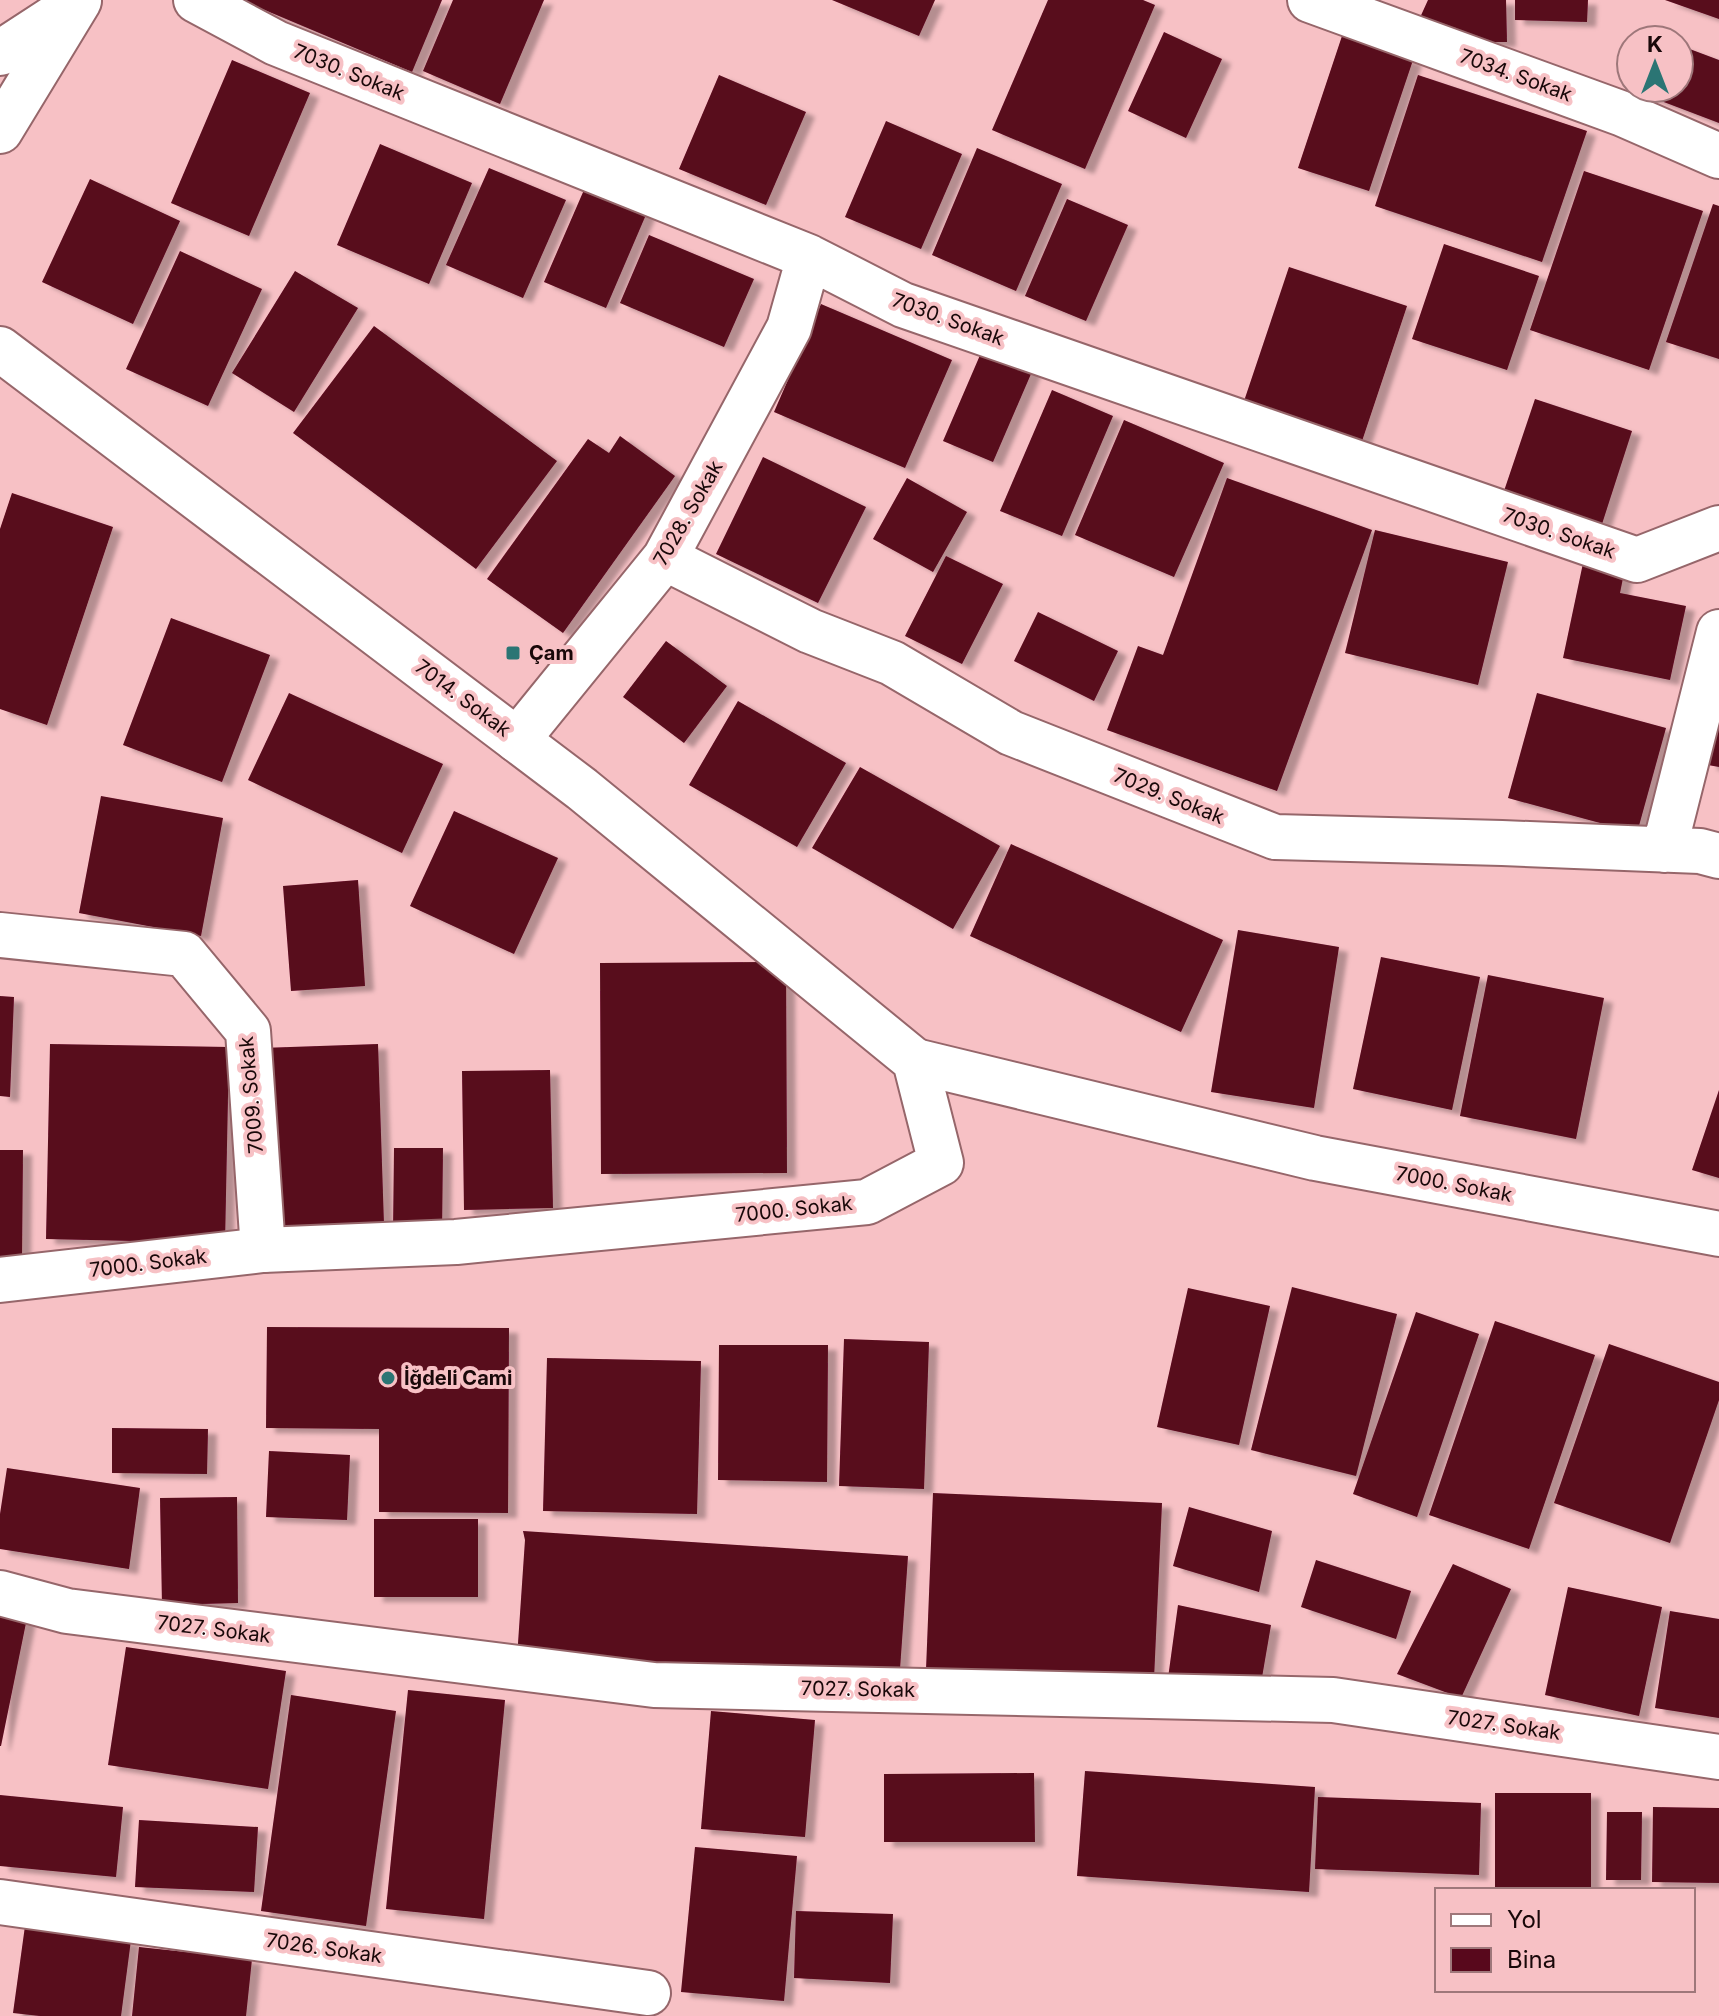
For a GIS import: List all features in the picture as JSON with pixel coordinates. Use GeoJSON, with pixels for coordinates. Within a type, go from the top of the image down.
{"type":"FeatureCollection","features":[{"type":"Feature","properties":{"kind":"street"},"geometry":{"type":"LineString","coordinates":[[0,53],[80,0]]}},
{"type":"Feature","properties":{"kind":"street"},"geometry":{"type":"LineString","coordinates":[[0,131],[80,0]]}},
{"type":"Feature","properties":{"kind":"street","name":"7030. Sokak"},"geometry":{"type":"LineString","coordinates":[[196,0],[276,43],[809,257],[903,305],[1637,560],[1719,528]]}},
{"type":"Feature","properties":{"kind":"street","name":"7034. Sokak"},"geometry":{"type":"LineString","coordinates":[[1310,0],[1623,114],[1719,156]]}},
{"type":"Feature","properties":{"kind":"street","name":"7028. Sokak"},"geometry":{"type":"LineString","coordinates":[[517,740],[665,558],[789,328],[809,257]]}},
{"type":"Feature","properties":{"kind":"street","name":"7014. Sokak"},"geometry":{"type":"LineString","coordinates":[[0,349],[582,789],[915,1061]]}},
{"type":"Feature","properties":{"kind":"street","name":"7029. Sokak"},"geometry":{"type":"LineString","coordinates":[[665,558],[810,631],[892,663],[1011,733],[1275,837],[1700,851],[1719,856]]}},
{"type":"Feature","properties":{"kind":"street"},"geometry":{"type":"LineString","coordinates":[[1664,850],[1719,632]]}},
{"type":"Feature","properties":{"kind":"street","name":"7009. Sokak"},"geometry":{"type":"LineString","coordinates":[[0,935],[184,954],[248,1031],[263,1250]]}},
{"type":"Feature","properties":{"kind":"street","name":"7000. Sokak"},"geometry":{"type":"LineString","coordinates":[[0,1280],[263,1250],[456,1242],[867,1202],[941,1163],[915,1061],[1315,1158],[1719,1234]]}},
{"type":"Feature","properties":{"kind":"street","name":"7027. Sokak"},"geometry":{"type":"LineString","coordinates":[[0,1593],[67,1611],[654,1685],[1333,1700],[1719,1757]]}},
{"type":"Feature","properties":{"kind":"street","name":"7026. Sokak"},"geometry":{"type":"LineString","coordinates":[[0,1902],[648,1993]]}},
{"type":"Feature","properties":{"kind":"building"},"geometry":{"type":"Polygon","coordinates":[[[241,0],[442,0],[412,72],[241,0]]]}},
{"type":"Feature","properties":{"kind":"building"},"geometry":{"type":"Polygon","coordinates":[[[453,0],[544,0],[500,104],[423,71],[453,0]]]}},
{"type":"Feature","properties":{"kind":"building"},"geometry":{"type":"Polygon","coordinates":[[[832,0],[935,0],[919,36],[832,0]]]}},
{"type":"Feature","properties":{"kind":"building"},"geometry":{"type":"Polygon","coordinates":[[[1048,0],[1143,0],[1155,5],[1085,169],[992,130],[1048,0]]]}},
{"type":"Feature","properties":{"kind":"building"},"geometry":{"type":"Polygon","coordinates":[[[1428,0],[1506,0],[1507,42],[1457,42],[1456,28],[1418,22],[1428,0]]]}},
{"type":"Feature","properties":{"kind":"building"},"geometry":{"type":"Polygon","coordinates":[[[1515,0],[1588,0],[1587,22],[1515,20],[1515,0]]]}},
{"type":"Feature","properties":{"kind":"building"},"geometry":{"type":"Polygon","coordinates":[[[1665,0],[1719,0],[1719,19],[1665,0]]]}},
{"type":"Feature","properties":{"kind":"building"},"geometry":{"type":"Polygon","coordinates":[[[1164,32],[1222,59],[1186,138],[1128,111],[1164,32]]]}},
{"type":"Feature","properties":{"kind":"building"},"geometry":{"type":"Polygon","coordinates":[[[1342,36],[1413,60],[1369,191],[1298,168],[1342,36]]]}},
{"type":"Feature","properties":{"kind":"building"},"geometry":{"type":"Polygon","coordinates":[[[1695,51],[1719,60],[1719,123],[1669,104],[1695,104],[1695,51]]]}},
{"type":"Feature","properties":{"kind":"building"},"geometry":{"type":"Polygon","coordinates":[[[232,60],[310,93],[249,236],[171,203],[232,60]]]}},
{"type":"Feature","properties":{"kind":"building"},"geometry":{"type":"Polygon","coordinates":[[[719,75],[806,112],[766,205],[679,169],[719,75]]]}},
{"type":"Feature","properties":{"kind":"building"},"geometry":{"type":"Polygon","coordinates":[[[1418,75],[1587,131],[1542,262],[1375,206],[1418,75]]]}},
{"type":"Feature","properties":{"kind":"building"},"geometry":{"type":"Polygon","coordinates":[[[886,121],[962,154],[921,249],[845,217],[886,121]]]}},
{"type":"Feature","properties":{"kind":"building"},"geometry":{"type":"Polygon","coordinates":[[[380,144],[472,183],[429,284],[337,245],[380,144]]]}},
{"type":"Feature","properties":{"kind":"building"},"geometry":{"type":"Polygon","coordinates":[[[977,148],[1062,184],[1016,291],[932,255],[977,148]]]}},
{"type":"Feature","properties":{"kind":"building"},"geometry":{"type":"Polygon","coordinates":[[[489,168],[566,200],[523,298],[446,265],[489,168]]]}},
{"type":"Feature","properties":{"kind":"building"},"geometry":{"type":"Polygon","coordinates":[[[1584,171],[1703,211],[1649,370],[1530,330],[1584,171]]]}},
{"type":"Feature","properties":{"kind":"building"},"geometry":{"type":"Polygon","coordinates":[[[90,179],[180,221],[133,324],[42,282],[90,179]]]}},
{"type":"Feature","properties":{"kind":"building"},"geometry":{"type":"Polygon","coordinates":[[[587,183],[648,210],[606,308],[544,282],[587,183]]]}},
{"type":"Feature","properties":{"kind":"building"},"geometry":{"type":"Polygon","coordinates":[[[1067,199],[1128,225],[1086,321],[1025,296],[1067,199]]]}},
{"type":"Feature","properties":{"kind":"building"},"geometry":{"type":"Polygon","coordinates":[[[1713,204],[1719,206],[1719,359],[1666,342],[1713,204]]]}},
{"type":"Feature","properties":{"kind":"building"},"geometry":{"type":"Polygon","coordinates":[[[649,235],[754,279],[724,347],[620,303],[649,235]]]}},
{"type":"Feature","properties":{"kind":"building"},"geometry":{"type":"Polygon","coordinates":[[[1444,244],[1539,276],[1507,370],[1412,339],[1444,244]]]}},
{"type":"Feature","properties":{"kind":"building"},"geometry":{"type":"Polygon","coordinates":[[[180,251],[262,289],[208,406],[126,369],[180,251]]]}},
{"type":"Feature","properties":{"kind":"building"},"geometry":{"type":"Polygon","coordinates":[[[1289,267],[1407,306],[1358,453],[1240,413],[1289,267]]]}},
{"type":"Feature","properties":{"kind":"building"},"geometry":{"type":"Polygon","coordinates":[[[295,271],[358,308],[294,412],[232,373],[295,271]]]}},
{"type":"Feature","properties":{"kind":"building"},"geometry":{"type":"Polygon","coordinates":[[[821,304],[952,360],[905,468],[774,412],[821,304]]]}},
{"type":"Feature","properties":{"kind":"building"},"geometry":{"type":"Polygon","coordinates":[[[374,326],[557,461],[476,569],[293,433],[374,326]]]}},
{"type":"Feature","properties":{"kind":"building"},"geometry":{"type":"Polygon","coordinates":[[[987,339],[1037,360],[993,462],[943,441],[987,339]]]}},
{"type":"Feature","properties":{"kind":"building"},"geometry":{"type":"Polygon","coordinates":[[[1052,390],[1113,416],[1062,536],[1000,511],[1052,390]]]}},
{"type":"Feature","properties":{"kind":"building"},"geometry":{"type":"Polygon","coordinates":[[[1535,399],[1632,431],[1602,524],[1504,491],[1535,399]]]}},
{"type":"Feature","properties":{"kind":"building"},"geometry":{"type":"Polygon","coordinates":[[[1124,420],[1224,463],[1174,577],[1075,535],[1124,420]]]}},
{"type":"Feature","properties":{"kind":"building"},"geometry":{"type":"Polygon","coordinates":[[[620,436],[675,476],[563,633],[487,579],[588,439],[609,453],[620,436]]]}},
{"type":"Feature","properties":{"kind":"building"},"geometry":{"type":"Polygon","coordinates":[[[763,457],[866,507],[818,603],[716,554],[763,457]]]}},
{"type":"Feature","properties":{"kind":"building"},"geometry":{"type":"Polygon","coordinates":[[[907,478],[967,512],[933,572],[873,539],[907,478]]]}},
{"type":"Feature","properties":{"kind":"building"},"geometry":{"type":"Polygon","coordinates":[[[1227,478],[1372,530],[1277,791],[1107,730],[1138,646],[1163,655],[1227,478]]]}},
{"type":"Feature","properties":{"kind":"building"},"geometry":{"type":"Polygon","coordinates":[[[12,493],[113,527],[47,725],[0,709],[0,529],[12,493]]]}},
{"type":"Feature","properties":{"kind":"building"},"geometry":{"type":"Polygon","coordinates":[[[1375,530],[1508,562],[1478,685],[1345,653],[1375,530]]]}},
{"type":"Feature","properties":{"kind":"building"},"geometry":{"type":"Polygon","coordinates":[[[1586,549],[1627,558],[1620,593],[1686,606],[1670,680],[1563,658],[1586,549]]]}},
{"type":"Feature","properties":{"kind":"building"},"geometry":{"type":"Polygon","coordinates":[[[946,556],[1003,584],[962,664],[905,636],[946,556]]]}},
{"type":"Feature","properties":{"kind":"building"},"geometry":{"type":"Polygon","coordinates":[[[1038,612],[1118,651],[1094,701],[1014,661],[1038,612]]]}},
{"type":"Feature","properties":{"kind":"building"},"geometry":{"type":"Polygon","coordinates":[[[171,618],[270,655],[222,782],[123,745],[171,618]]]}},
{"type":"Feature","properties":{"kind":"building"},"geometry":{"type":"Polygon","coordinates":[[[666,641],[727,686],[684,743],[623,697],[666,641]]]}},
{"type":"Feature","properties":{"kind":"building"},"geometry":{"type":"Polygon","coordinates":[[[289,693],[443,764],[402,853],[248,780],[289,693]]]}},
{"type":"Feature","properties":{"kind":"building"},"geometry":{"type":"Polygon","coordinates":[[[1537,693],[1666,728],[1637,833],[1508,798],[1537,693]]]}},
{"type":"Feature","properties":{"kind":"building"},"geometry":{"type":"Polygon","coordinates":[[[738,701],[846,763],[797,847],[689,785],[738,701]]]}},
{"type":"Feature","properties":{"kind":"building"},"geometry":{"type":"Polygon","coordinates":[[[1719,715],[1719,767],[1708,765],[1719,715]]]}},
{"type":"Feature","properties":{"kind":"building"},"geometry":{"type":"Polygon","coordinates":[[[860,767],[1000,846],[953,929],[812,848],[860,767]]]}},
{"type":"Feature","properties":{"kind":"building"},"geometry":{"type":"Polygon","coordinates":[[[101,796],[223,818],[201,936],[79,913],[101,796]]]}},
{"type":"Feature","properties":{"kind":"building"},"geometry":{"type":"Polygon","coordinates":[[[454,811],[558,858],[514,954],[410,906],[454,811]]]}},
{"type":"Feature","properties":{"kind":"building"},"geometry":{"type":"Polygon","coordinates":[[[1011,844],[1223,940],[1181,1032],[970,936],[1011,844]]]}},
{"type":"Feature","properties":{"kind":"building"},"geometry":{"type":"Polygon","coordinates":[[[358,880],[365,986],[291,991],[283,886],[358,880]]]}},
{"type":"Feature","properties":{"kind":"building"},"geometry":{"type":"Polygon","coordinates":[[[1238,930],[1339,947],[1314,1108],[1211,1092],[1238,930]]]}},
{"type":"Feature","properties":{"kind":"building"},"geometry":{"type":"Polygon","coordinates":[[[1381,957],[1480,977],[1452,1110],[1353,1089],[1381,957]]]}},
{"type":"Feature","properties":{"kind":"building"},"geometry":{"type":"Polygon","coordinates":[[[786,962],[787,1173],[601,1174],[600,963],[786,962]]]}},
{"type":"Feature","properties":{"kind":"building"},"geometry":{"type":"Polygon","coordinates":[[[1488,975],[1604,998],[1576,1139],[1460,1116],[1488,975]]]}},
{"type":"Feature","properties":{"kind":"building"},"geometry":{"type":"Polygon","coordinates":[[[0,996],[14,997],[10,1097],[0,1096],[0,996]]]}},
{"type":"Feature","properties":{"kind":"building"},"geometry":{"type":"Polygon","coordinates":[[[50,1044],[229,1047],[225,1243],[46,1239],[50,1044]]]}},
{"type":"Feature","properties":{"kind":"building"},"geometry":{"type":"Polygon","coordinates":[[[378,1044],[384,1225],[267,1228],[261,1048],[378,1044]]]}},
{"type":"Feature","properties":{"kind":"building"},"geometry":{"type":"Polygon","coordinates":[[[550,1070],[553,1208],[464,1210],[462,1071],[550,1070]]]}},
{"type":"Feature","properties":{"kind":"building"},"geometry":{"type":"Polygon","coordinates":[[[1719,1090],[1719,1178],[1692,1170],[1719,1090]]]}},
{"type":"Feature","properties":{"kind":"building"},"geometry":{"type":"Polygon","coordinates":[[[394,1148],[443,1148],[442,1233],[393,1233],[394,1148]]]}},
{"type":"Feature","properties":{"kind":"building"},"geometry":{"type":"Polygon","coordinates":[[[0,1150],[23,1150],[22,1257],[0,1257],[0,1150]]]}},
{"type":"Feature","properties":{"kind":"building"},"geometry":{"type":"Polygon","coordinates":[[[1292,1287],[1397,1314],[1356,1476],[1251,1450],[1292,1287]]]}},
{"type":"Feature","properties":{"kind":"building"},"geometry":{"type":"Polygon","coordinates":[[[1188,1288],[1270,1306],[1239,1445],[1157,1427],[1188,1288]]]}},
{"type":"Feature","properties":{"kind":"building"},"geometry":{"type":"Polygon","coordinates":[[[1416,1312],[1479,1334],[1417,1517],[1353,1494],[1416,1312]]]}},
{"type":"Feature","properties":{"kind":"building"},"geometry":{"type":"Polygon","coordinates":[[[1495,1321],[1595,1355],[1529,1549],[1429,1515],[1495,1321]]]}},
{"type":"Feature","properties":{"kind":"building","name":"İğdeli Cami"},"geometry":{"type":"Polygon","coordinates":[[[267,1327],[509,1328],[508,1513],[379,1512],[379,1429],[266,1428],[267,1327]]]}},
{"type":"Feature","properties":{"kind":"building"},"geometry":{"type":"Polygon","coordinates":[[[844,1339],[929,1342],[924,1489],[839,1486],[844,1339]]]}},
{"type":"Feature","properties":{"kind":"building"},"geometry":{"type":"Polygon","coordinates":[[[1609,1344],[1719,1382],[1719,1400],[1670,1543],[1554,1503],[1609,1344]]]}},
{"type":"Feature","properties":{"kind":"building"},"geometry":{"type":"Polygon","coordinates":[[[719,1345],[828,1345],[827,1482],[718,1480],[719,1345]]]}},
{"type":"Feature","properties":{"kind":"building"},"geometry":{"type":"Polygon","coordinates":[[[547,1358],[701,1361],[697,1514],[543,1511],[547,1358]]]}},
{"type":"Feature","properties":{"kind":"building"},"geometry":{"type":"Polygon","coordinates":[[[112,1428],[208,1429],[207,1474],[112,1473],[112,1428]]]}},
{"type":"Feature","properties":{"kind":"building"},"geometry":{"type":"Polygon","coordinates":[[[269,1451],[350,1455],[347,1520],[266,1517],[269,1451]]]}},
{"type":"Feature","properties":{"kind":"building"},"geometry":{"type":"Polygon","coordinates":[[[7,1468],[140,1488],[129,1569],[0,1549],[0,1514],[7,1468]]]}},
{"type":"Feature","properties":{"kind":"building"},"geometry":{"type":"Polygon","coordinates":[[[933,1493],[1162,1503],[1154,1679],[926,1670],[933,1493]]]}},
{"type":"Feature","properties":{"kind":"building"},"geometry":{"type":"Polygon","coordinates":[[[237,1497],[238,1603],[162,1605],[160,1498],[237,1497]]]}},
{"type":"Feature","properties":{"kind":"building"},"geometry":{"type":"Polygon","coordinates":[[[1189,1507],[1272,1531],[1259,1592],[1173,1566],[1189,1507]]]}},
{"type":"Feature","properties":{"kind":"building"},"geometry":{"type":"Polygon","coordinates":[[[374,1519],[478,1519],[478,1597],[374,1597],[374,1519]]]}},
{"type":"Feature","properties":{"kind":"building"},"geometry":{"type":"Polygon","coordinates":[[[523,1531],[908,1556],[899,1683],[517,1658],[525,1540],[523,1531]]]}},
{"type":"Feature","properties":{"kind":"building"},"geometry":{"type":"Polygon","coordinates":[[[1316,1560],[1411,1591],[1396,1639],[1301,1607],[1316,1560]]]}},
{"type":"Feature","properties":{"kind":"building"},"geometry":{"type":"Polygon","coordinates":[[[1453,1564],[1511,1589],[1461,1698],[1397,1674],[1453,1564]]]}},
{"type":"Feature","properties":{"kind":"building"},"geometry":{"type":"Polygon","coordinates":[[[1568,1587],[1662,1607],[1639,1716],[1545,1695],[1568,1587]]]}},
{"type":"Feature","properties":{"kind":"building"},"geometry":{"type":"Polygon","coordinates":[[[0,1603],[29,1608],[1,1746],[0,1746],[0,1603]]]}},
{"type":"Feature","properties":{"kind":"building"},"geometry":{"type":"Polygon","coordinates":[[[1178,1605],[1271,1625],[1260,1689],[1168,1678],[1178,1605]]]}},
{"type":"Feature","properties":{"kind":"building"},"geometry":{"type":"Polygon","coordinates":[[[1670,1611],[1719,1619],[1719,1718],[1655,1708],[1670,1611]]]}},
{"type":"Feature","properties":{"kind":"building"},"geometry":{"type":"Polygon","coordinates":[[[126,1647],[286,1671],[268,1789],[108,1765],[126,1647]]]}},
{"type":"Feature","properties":{"kind":"building"},"geometry":{"type":"Polygon","coordinates":[[[408,1690],[505,1700],[484,1919],[386,1909],[408,1690]]]}},
{"type":"Feature","properties":{"kind":"building"},"geometry":{"type":"Polygon","coordinates":[[[291,1695],[396,1711],[366,1926],[261,1911],[291,1695]]]}},
{"type":"Feature","properties":{"kind":"building"},"geometry":{"type":"Polygon","coordinates":[[[711,1711],[815,1720],[805,1837],[701,1829],[711,1711]]]}},
{"type":"Feature","properties":{"kind":"building"},"geometry":{"type":"Polygon","coordinates":[[[1085,1771],[1315,1787],[1309,1892],[1077,1876],[1085,1771]]]}},
{"type":"Feature","properties":{"kind":"building"},"geometry":{"type":"Polygon","coordinates":[[[1034,1773],[1035,1842],[884,1842],[884,1774],[1034,1773]]]}},
{"type":"Feature","properties":{"kind":"building"},"geometry":{"type":"Polygon","coordinates":[[[1495,1793],[1591,1793],[1591,1888],[1495,1888],[1495,1793]]]}},
{"type":"Feature","properties":{"kind":"building"},"geometry":{"type":"Polygon","coordinates":[[[0,1795],[123,1807],[116,1877],[0,1866],[0,1795]]]}},
{"type":"Feature","properties":{"kind":"building"},"geometry":{"type":"Polygon","coordinates":[[[1318,1797],[1481,1803],[1479,1875],[1315,1869],[1318,1797]]]}},
{"type":"Feature","properties":{"kind":"building"},"geometry":{"type":"Polygon","coordinates":[[[1653,1807],[1719,1808],[1719,1883],[1652,1882],[1653,1807]]]}},
{"type":"Feature","properties":{"kind":"building"},"geometry":{"type":"Polygon","coordinates":[[[1607,1812],[1642,1812],[1641,1880],[1606,1880],[1607,1812]]]}},
{"type":"Feature","properties":{"kind":"building"},"geometry":{"type":"Polygon","coordinates":[[[139,1820],[258,1827],[254,1892],[135,1887],[139,1820]]]}},
{"type":"Feature","properties":{"kind":"building"},"geometry":{"type":"Polygon","coordinates":[[[695,1847],[797,1856],[784,2001],[681,1992],[695,1847]]]}},
{"type":"Feature","properties":{"kind":"building"},"geometry":{"type":"Polygon","coordinates":[[[796,1911],[893,1914],[890,1983],[794,1978],[796,1911]]]}},
{"type":"Feature","properties":{"kind":"building"},"geometry":{"type":"Polygon","coordinates":[[[25,1926],[131,1940],[121,2016],[13,2013],[25,1926]]]}},
{"type":"Feature","properties":{"kind":"building"},"geometry":{"type":"Polygon","coordinates":[[[139,1947],[252,1959],[246,2016],[132,2016],[139,1947]]]}},
{"type":"Feature","properties":{"kind":"place","name":"Çam"},"geometry":{"type":"Point","coordinates":[513,653]}},
{"type":"Feature","properties":{"kind":"place","name":"İğdeli Cami"},"geometry":{"type":"Point","coordinates":[388,1378]}}]}
